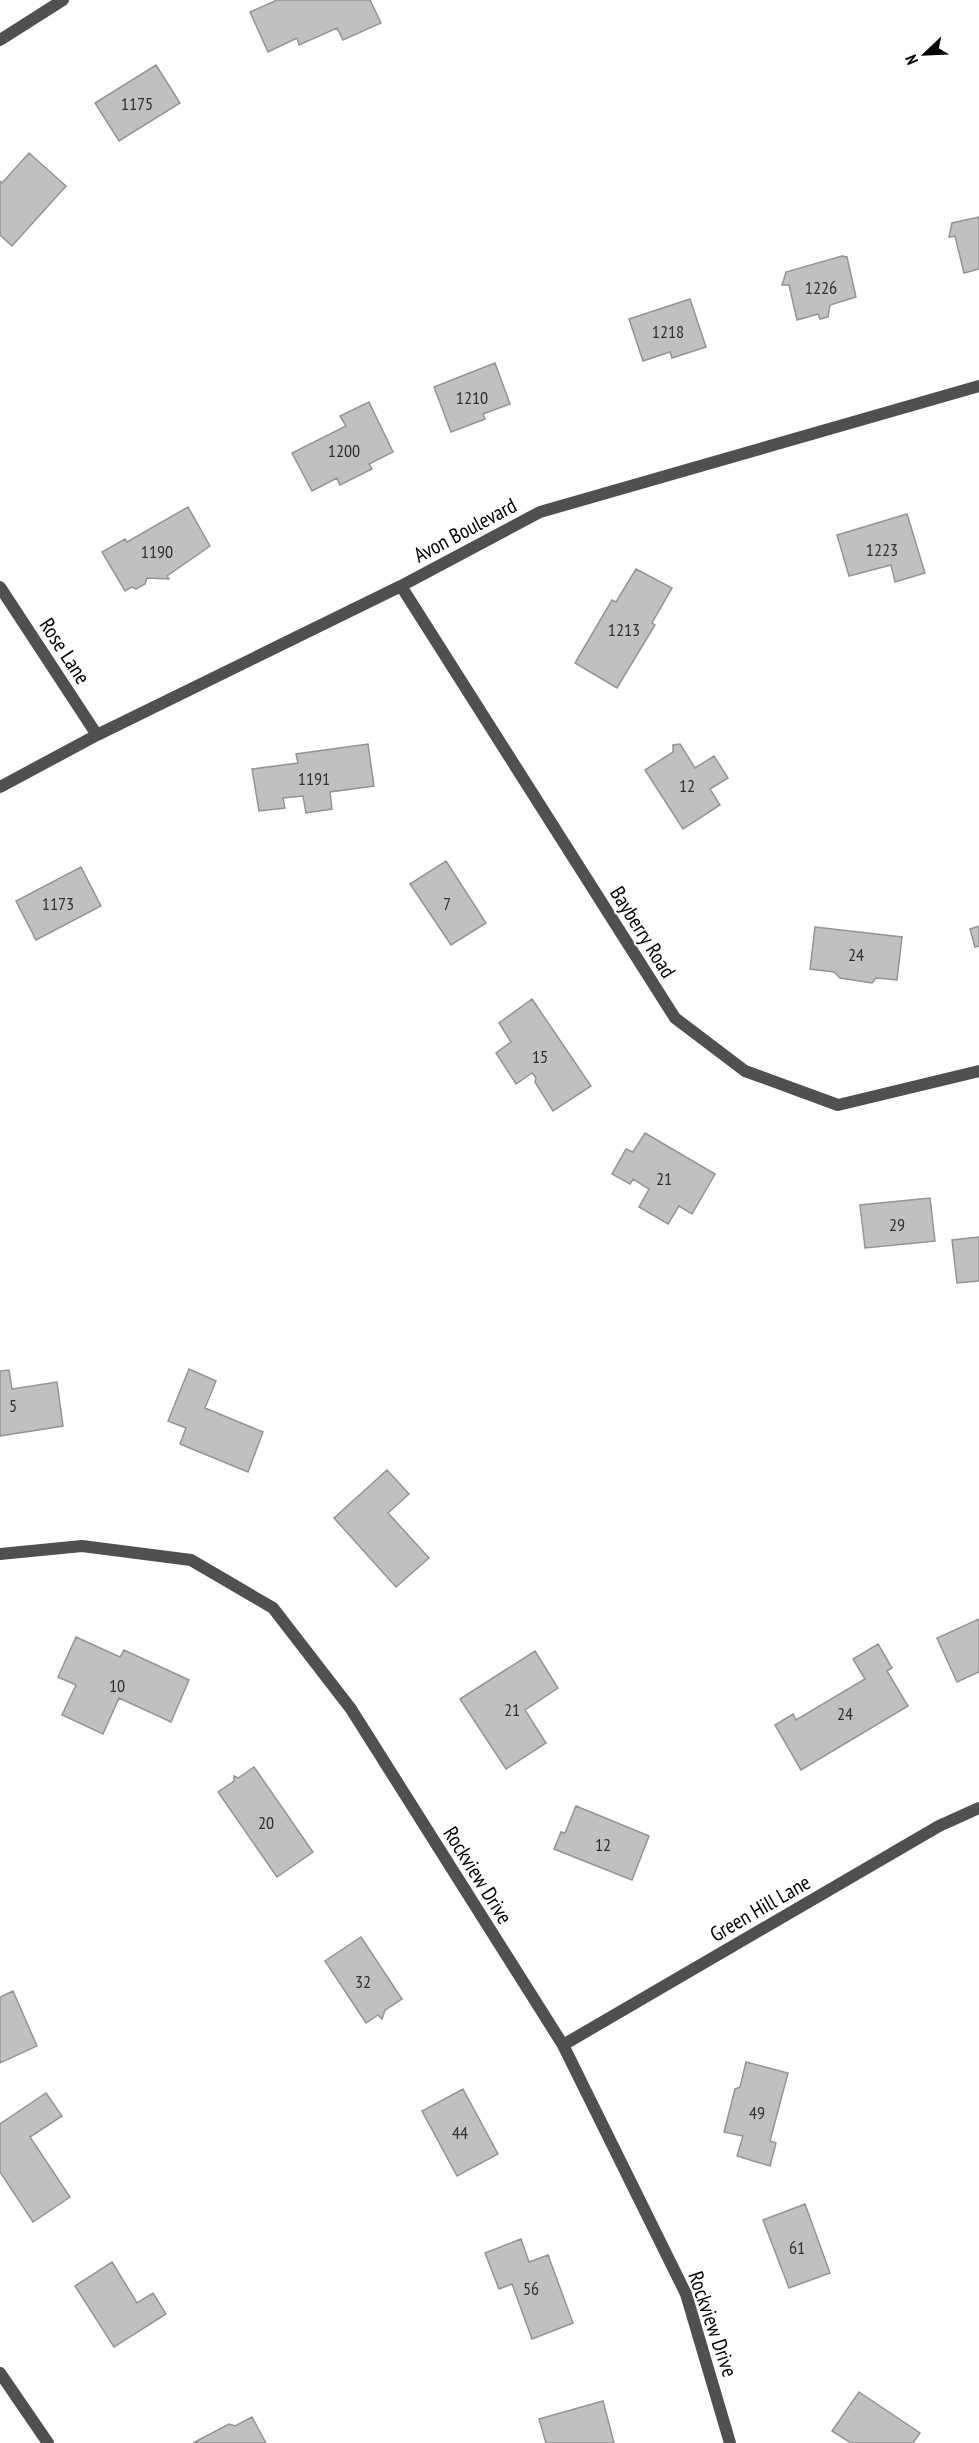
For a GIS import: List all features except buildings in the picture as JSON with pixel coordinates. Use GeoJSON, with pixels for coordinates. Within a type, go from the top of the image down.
{"type":"FeatureCollection","features":[{"type":"Feature","properties":{"kind":"street"},"geometry":{"type":"LineString","coordinates":[[0,40],[63,0]]}},
{"type":"Feature","properties":{"kind":"street","name":"Avon Boulevard"},"geometry":{"type":"LineString","coordinates":[[0,788],[97,735],[401,586],[540,512],[979,386]]}},
{"type":"Feature","properties":{"kind":"street","name":"Bayberry Road"},"geometry":{"type":"LineString","coordinates":[[401,586],[675,1018],[745,1071],[838,1105],[979,1071]]}},
{"type":"Feature","properties":{"kind":"street","name":"Rose Lane"},"geometry":{"type":"LineString","coordinates":[[0,587],[97,735]]}},
{"type":"Feature","properties":{"kind":"street","name":"Rockview Drive"},"geometry":{"type":"LineString","coordinates":[[0,1554],[82,1546],[191,1560],[273,1608],[351,1709],[563,2045],[686,2294],[730,2443]]}},
{"type":"Feature","properties":{"kind":"street","name":"Green Hill Lane"},"geometry":{"type":"LineString","coordinates":[[563,2045],[939,1826],[979,1808]]}},
{"type":"Feature","properties":{"kind":"street"},"geometry":{"type":"LineString","coordinates":[[0,2373],[48,2443]]}}]}
